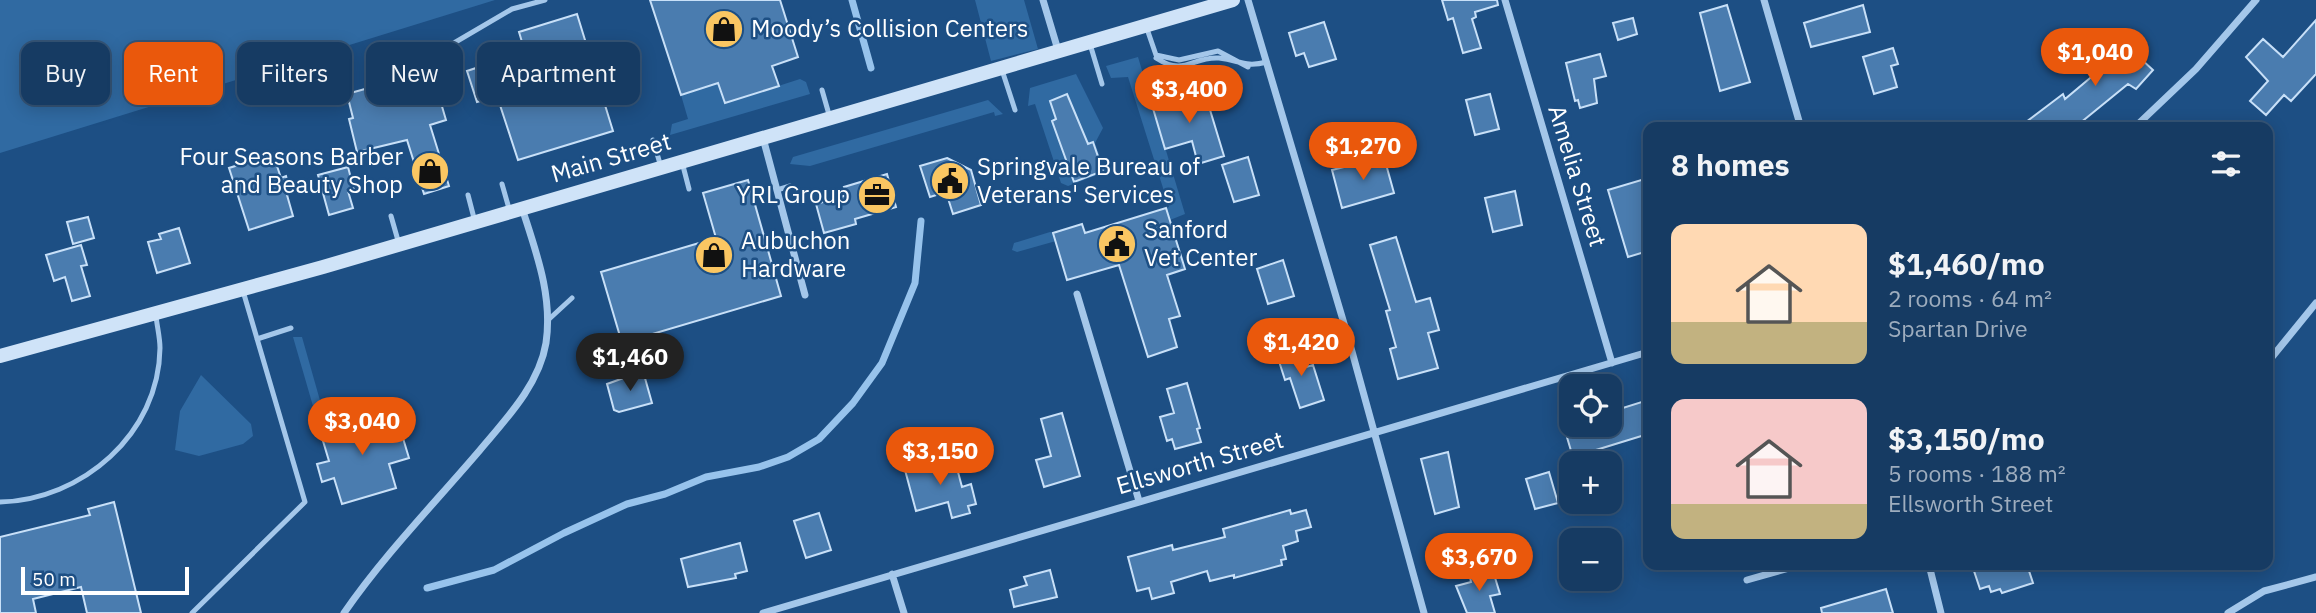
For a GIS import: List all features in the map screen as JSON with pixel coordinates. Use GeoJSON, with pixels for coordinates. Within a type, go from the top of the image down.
{"type":"FeatureCollection","features":[{"type":"Feature","properties":{"kind":"main road","name":"Main Street"},"geometry":{"type":"LineString","coordinates":[[0,356],[156,315],[1233,0]]}},
{"type":"Feature","properties":{"kind":"street"},"geometry":{"type":"LineString","coordinates":[[1042,0],[1058,50]]}},
{"type":"Feature","properties":{"kind":"street"},"geometry":{"type":"LineString","coordinates":[[1248,0],[1424,613]]}},
{"type":"Feature","properties":{"kind":"street","name":"Amelia Street"},"geometry":{"type":"LineString","coordinates":[[1505,0],[1612,363]]}},
{"type":"Feature","properties":{"kind":"street"},"geometry":{"type":"LineString","coordinates":[[1763,0],[1799,122]]}},
{"type":"Feature","properties":{"kind":"street"},"geometry":{"type":"LineString","coordinates":[[2140,122],[2196,69],[2256,0]]}},
{"type":"Feature","properties":{"kind":"street"},"geometry":{"type":"LineString","coordinates":[[762,138],[805,295]]}},
{"type":"Feature","properties":{"kind":"street"},"geometry":{"type":"LineString","coordinates":[[344,613],[369,577],[513,409],[540,365],[547,321],[542,272],[516,210]]}},
{"type":"Feature","properties":{"kind":"street"},"geometry":{"type":"LineString","coordinates":[[1077,294],[1139,501]]}},
{"type":"Feature","properties":{"kind":"street"},"geometry":{"type":"LineString","coordinates":[[2273,356],[2316,303]]}},
{"type":"Feature","properties":{"kind":"street","name":"Ellsworth Street"},"geometry":{"type":"LineString","coordinates":[[763,613],[1643,354]]}},
{"type":"Feature","properties":{"kind":"street"},"geometry":{"type":"LineString","coordinates":[[1747,580],[1782,570]]}},
{"type":"Feature","properties":{"kind":"street"},"geometry":{"type":"LineString","coordinates":[[1929,570],[1941,613]]}},
{"type":"Feature","properties":{"kind":"street"},"geometry":{"type":"LineString","coordinates":[[892,574],[904,613]]}},
{"type":"Feature","properties":{"kind":"street"},"geometry":{"type":"LineString","coordinates":[[2228,613],[2264,591],[2316,577]]}},
{"type":"Feature","properties":{"kind":"lane"},"geometry":{"type":"LineString","coordinates":[[457,42],[512,9],[545,0]]}},
{"type":"Feature","properties":{"kind":"lane"},"geometry":{"type":"LineString","coordinates":[[1146,24],[1156,55],[1179,60],[1218,51],[1248,67]]}},
{"type":"Feature","properties":{"kind":"lane"},"geometry":{"type":"LineString","coordinates":[[1089,41],[1102,84]]}},
{"type":"Feature","properties":{"kind":"lane"},"geometry":{"type":"LineString","coordinates":[[1156,58],[1176,67],[1213,58],[1248,67],[1267,62]]}},
{"type":"Feature","properties":{"kind":"lane"},"geometry":{"type":"LineString","coordinates":[[1001,67],[1015,110]]}},
{"type":"Feature","properties":{"kind":"lane"},"geometry":{"type":"LineString","coordinates":[[822,90],[830,118]]}},
{"type":"Feature","properties":{"kind":"lane"},"geometry":{"type":"LineString","coordinates":[[653,140],[661,167]]}},
{"type":"Feature","properties":{"kind":"lane"},"geometry":{"type":"LineString","coordinates":[[681,161],[689,189]]}},
{"type":"Feature","properties":{"kind":"lane"},"geometry":{"type":"LineString","coordinates":[[502,184],[516,210]]}},
{"type":"Feature","properties":{"kind":"lane"},"geometry":{"type":"LineString","coordinates":[[777,190],[790,186]]}},
{"type":"Feature","properties":{"kind":"lane"},"geometry":{"type":"LineString","coordinates":[[468,195],[475,222]]}},
{"type":"Feature","properties":{"kind":"lane"},"geometry":{"type":"LineString","coordinates":[[391,216],[399,244]]}},
{"type":"Feature","properties":{"kind":"lane"},"geometry":{"type":"LineString","coordinates":[[192,613],[305,502],[243,289]]}},
{"type":"Feature","properties":{"kind":"lane"},"geometry":{"type":"LineString","coordinates":[[547,321],[572,298]]}},
{"type":"Feature","properties":{"kind":"lane"},"geometry":{"type":"LineString","coordinates":[[0,502],[44,497],[72,484],[114,455],[129,436],[155,380],[160,348],[156,315]]}},
{"type":"Feature","properties":{"kind":"lane"},"geometry":{"type":"LineString","coordinates":[[257,340],[291,328]]}},
{"type":"Feature","properties":{"kind":"shaded area"},"geometry":{"type":"Polygon","coordinates":[[[0,0],[495,0],[352,44],[352,42],[237,42],[237,80],[223,84],[223,42],[124,42],[124,105],[155,105],[0,153],[0,0]]]}},
{"type":"Feature","properties":{"kind":"shaded area"},"geometry":{"type":"Polygon","coordinates":[[[975,0],[1024,0],[1038,49],[991,61],[975,0]]]}},
{"type":"Feature","properties":{"kind":"shaded area"},"geometry":{"type":"Polygon","coordinates":[[[1138,57],[1185,214],[1170,220],[1166,208],[1169,207],[1128,77],[1111,78],[1106,66],[1138,57]]]}},
{"type":"Feature","properties":{"kind":"shaded area"},"geometry":{"type":"Polygon","coordinates":[[[1076,74],[1103,128],[1095,143],[1103,166],[1108,165],[1110,170],[1068,186],[1061,183],[1035,104],[1028,106],[1030,88],[1076,74]]]}},
{"type":"Feature","properties":{"kind":"shaded area"},"geometry":{"type":"Polygon","coordinates":[[[800,79],[806,82],[810,94],[670,135],[672,124],[688,119],[681,95],[718,83],[725,103],[800,79]]]}},
{"type":"Feature","properties":{"kind":"shaded area"},"geometry":{"type":"Polygon","coordinates":[[[988,100],[1003,114],[995,116],[994,112],[810,166],[790,164],[793,157],[988,100]]]}},
{"type":"Feature","properties":{"kind":"shaded area"},"geometry":{"type":"Polygon","coordinates":[[[1050,232],[1056,241],[1017,252],[1012,250],[1014,243],[1050,232]]]}},
{"type":"Feature","properties":{"kind":"shaded area"},"geometry":{"type":"Polygon","coordinates":[[[293,337],[302,337],[323,411],[315,413],[293,337]]]}},
{"type":"Feature","properties":{"kind":"shaded area"},"geometry":{"type":"Polygon","coordinates":[[[201,375],[251,424],[253,436],[243,444],[199,456],[175,450],[180,411],[201,375]]]}},
{"type":"Feature","properties":{"kind":"building","name":"Moody’s Collision Centers"},"geometry":{"type":"Polygon","coordinates":[[[650,0],[780,0],[798,57],[772,66],[779,86],[725,103],[718,83],[681,95],[650,0]]]}},
{"type":"Feature","properties":{"kind":"building"},"geometry":{"type":"Polygon","coordinates":[[[1442,0],[1497,0],[1498,5],[1475,12],[1476,17],[1472,19],[1481,48],[1463,53],[1453,18],[1448,20],[1442,0]]]}},
{"type":"Feature","properties":{"kind":"building"},"geometry":{"type":"Polygon","coordinates":[[[1727,5],[1750,82],[1720,91],[1700,13],[1727,5]]]}},
{"type":"Feature","properties":{"kind":"building"},"geometry":{"type":"Polygon","coordinates":[[[1863,5],[1870,32],[1811,47],[1804,23],[1863,5]]]}},
{"type":"Feature","properties":{"kind":"building"},"geometry":{"type":"Polygon","coordinates":[[[577,14],[586,42],[522,42],[519,32],[577,14]]]}},
{"type":"Feature","properties":{"kind":"building"},"geometry":{"type":"Polygon","coordinates":[[[1633,18],[1637,34],[1618,40],[1613,23],[1633,18]]]}},
{"type":"Feature","properties":{"kind":"building"},"geometry":{"type":"Polygon","coordinates":[[[2316,20],[2316,74],[2291,101],[2284,95],[2266,115],[2250,101],[2268,81],[2246,57],[2263,39],[2283,57],[2316,20]]]}},
{"type":"Feature","properties":{"kind":"building"},"geometry":{"type":"Polygon","coordinates":[[[1324,22],[1336,59],[1309,67],[1304,53],[1296,56],[1289,33],[1324,22]]]}},
{"type":"Feature","properties":{"kind":"building"},"geometry":{"type":"Polygon","coordinates":[[[2114,34],[2153,70],[2136,89],[2128,84],[2081,122],[2026,122],[2063,94],[2065,99],[2108,63],[2097,53],[2114,34]]]}},
{"type":"Feature","properties":{"kind":"building"},"geometry":{"type":"Polygon","coordinates":[[[1893,48],[1898,64],[1891,66],[1897,87],[1874,94],[1863,57],[1893,48]]]}},
{"type":"Feature","properties":{"kind":"building"},"geometry":{"type":"Polygon","coordinates":[[[1600,54],[1606,76],[1594,79],[1597,103],[1580,108],[1578,100],[1575,101],[1566,63],[1600,54]]]}},
{"type":"Feature","properties":{"kind":"building"},"geometry":{"type":"Polygon","coordinates":[[[477,68],[477,102],[467,71],[477,68]]]}},
{"type":"Feature","properties":{"kind":"building"},"geometry":{"type":"Polygon","coordinates":[[[366,89],[366,105],[442,105],[446,120],[430,125],[449,186],[424,194],[407,140],[357,152],[349,119],[353,118],[350,105],[352,105],[352,93],[366,89]]]}},
{"type":"Feature","properties":{"kind":"building"},"geometry":{"type":"Polygon","coordinates":[[[1204,90],[1224,156],[1198,164],[1192,141],[1165,149],[1152,105],[1204,90]]]}},
{"type":"Feature","properties":{"kind":"building"},"geometry":{"type":"Polygon","coordinates":[[[1067,94],[1088,144],[1093,142],[1103,171],[1074,182],[1052,121],[1056,119],[1050,101],[1067,94]]]}},
{"type":"Feature","properties":{"kind":"building"},"geometry":{"type":"Polygon","coordinates":[[[1490,94],[1499,129],[1475,135],[1466,100],[1490,94]]]}},
{"type":"Feature","properties":{"kind":"building"},"geometry":{"type":"Polygon","coordinates":[[[500,105],[605,105],[613,131],[518,160],[500,105]]]}},
{"type":"Feature","properties":{"kind":"building"},"geometry":{"type":"Polygon","coordinates":[[[273,154],[281,178],[286,176],[291,193],[287,195],[293,216],[249,230],[229,168],[273,154]]]}},
{"type":"Feature","properties":{"kind":"building"},"geometry":{"type":"Polygon","coordinates":[[[1248,157],[1259,195],[1234,202],[1222,165],[1248,157]]]}},
{"type":"Feature","properties":{"kind":"building"},"geometry":{"type":"Polygon","coordinates":[[[1384,157],[1394,193],[1342,208],[1332,170],[1384,157]]]}},
{"type":"Feature","properties":{"kind":"building","name":"Springvale Bureau of Veterans' Services"},"geometry":{"type":"Polygon","coordinates":[[[947,158],[971,170],[981,205],[953,214],[946,192],[930,197],[920,166],[947,158]]]}},
{"type":"Feature","properties":{"kind":"building"},"geometry":{"type":"Polygon","coordinates":[[[348,167],[354,190],[348,191],[353,208],[329,215],[318,175],[348,167]]]}},
{"type":"Feature","properties":{"kind":"building"},"geometry":{"type":"Polygon","coordinates":[[[887,174],[896,207],[855,219],[856,224],[824,233],[816,204],[847,195],[844,187],[887,174]]]}},
{"type":"Feature","properties":{"kind":"building","name":"Aubuchon Hardware"},"geometry":{"type":"Polygon","coordinates":[[[748,180],[781,296],[622,343],[601,272],[716,238],[703,193],[748,180]]]}},
{"type":"Feature","properties":{"kind":"building"},"geometry":{"type":"Polygon","coordinates":[[[1643,180],[1643,252],[1628,257],[1608,190],[1643,180]]]}},
{"type":"Feature","properties":{"kind":"building"},"geometry":{"type":"Polygon","coordinates":[[[1515,191],[1522,225],[1493,232],[1485,198],[1515,191]]]}},
{"type":"Feature","properties":{"kind":"building"},"geometry":{"type":"Polygon","coordinates":[[[1166,208],[1185,269],[1167,275],[1180,316],[1169,319],[1177,347],[1148,357],[1119,265],[1067,280],[1053,233],[1082,224],[1085,233],[1166,208]]]}},
{"type":"Feature","properties":{"kind":"building"},"geometry":{"type":"Polygon","coordinates":[[[88,217],[94,238],[73,244],[67,222],[88,217]]]}},
{"type":"Feature","properties":{"kind":"building"},"geometry":{"type":"Polygon","coordinates":[[[179,228],[190,263],[157,273],[148,242],[161,239],[159,234],[179,228]]]}},
{"type":"Feature","properties":{"kind":"building"},"geometry":{"type":"Polygon","coordinates":[[[1396,237],[1416,302],[1430,298],[1439,330],[1428,333],[1438,368],[1398,379],[1390,349],[1396,347],[1386,311],[1390,310],[1370,245],[1396,237]]]}},
{"type":"Feature","properties":{"kind":"building"},"geometry":{"type":"Polygon","coordinates":[[[81,245],[87,265],[81,266],[90,296],[72,301],[65,277],[54,281],[46,255],[81,245]]]}},
{"type":"Feature","properties":{"kind":"building"},"geometry":{"type":"Polygon","coordinates":[[[1283,260],[1294,296],[1268,304],[1257,269],[1283,260]]]}},
{"type":"Feature","properties":{"kind":"building"},"geometry":{"type":"Polygon","coordinates":[[[1300,348],[1306,367],[1313,365],[1324,400],[1300,408],[1290,378],[1285,380],[1277,355],[1300,348]]]}},
{"type":"Feature","properties":{"kind":"building"},"geometry":{"type":"Polygon","coordinates":[[[643,371],[652,403],[619,412],[614,410],[607,384],[643,371]]]}},
{"type":"Feature","properties":{"kind":"building"},"geometry":{"type":"Polygon","coordinates":[[[1187,383],[1200,428],[1197,429],[1201,442],[1175,449],[1172,439],[1167,441],[1160,417],[1174,413],[1167,389],[1187,383]]]}},
{"type":"Feature","properties":{"kind":"building"},"geometry":{"type":"Polygon","coordinates":[[[1643,402],[1643,436],[1596,451],[1571,451],[1567,437],[1622,437],[1622,408],[1643,402]]]}},
{"type":"Feature","properties":{"kind":"building"},"geometry":{"type":"Polygon","coordinates":[[[384,413],[388,428],[399,425],[409,458],[389,464],[396,488],[342,504],[334,478],[322,482],[317,464],[329,461],[320,431],[384,413]]]}},
{"type":"Feature","properties":{"kind":"building"},"geometry":{"type":"Polygon","coordinates":[[[1062,413],[1080,476],[1044,487],[1036,460],[1051,456],[1041,419],[1062,413]]]}},
{"type":"Feature","properties":{"kind":"building"},"geometry":{"type":"Polygon","coordinates":[[[1448,452],[1459,507],[1435,514],[1421,459],[1448,452]]]}},
{"type":"Feature","properties":{"kind":"building"},"geometry":{"type":"Polygon","coordinates":[[[954,457],[962,487],[971,484],[976,504],[968,506],[970,513],[952,518],[948,502],[916,511],[905,470],[954,457]]]}},
{"type":"Feature","properties":{"kind":"building"},"geometry":{"type":"Polygon","coordinates":[[[1549,472],[1558,503],[1535,509],[1526,479],[1549,472]]]}},
{"type":"Feature","properties":{"kind":"building"},"geometry":{"type":"Polygon","coordinates":[[[114,502],[141,613],[87,613],[81,587],[33,599],[36,613],[0,613],[0,537],[90,515],[88,509],[114,502]]]}},
{"type":"Feature","properties":{"kind":"building"},"geometry":{"type":"Polygon","coordinates":[[[1290,510],[1291,514],[1306,510],[1311,527],[1296,531],[1298,541],[1283,546],[1286,559],[1281,560],[1282,565],[1234,578],[1234,575],[1210,581],[1207,571],[1171,582],[1174,593],[1152,599],[1149,588],[1137,591],[1128,557],[1172,545],[1173,550],[1225,537],[1223,529],[1290,510]]]}},
{"type":"Feature","properties":{"kind":"building"},"geometry":{"type":"Polygon","coordinates":[[[819,513],[831,550],[806,558],[794,521],[819,513]]]}},
{"type":"Feature","properties":{"kind":"building"},"geometry":{"type":"Polygon","coordinates":[[[740,543],[747,571],[735,574],[736,578],[688,587],[681,559],[740,543]]]}},
{"type":"Feature","properties":{"kind":"building"},"geometry":{"type":"Polygon","coordinates":[[[1050,570],[1057,597],[1014,607],[1010,590],[1027,585],[1024,577],[1050,570]]]}},
{"type":"Feature","properties":{"kind":"building"},"geometry":{"type":"Polygon","coordinates":[[[2029,570],[2033,583],[2002,593],[2000,589],[1991,592],[1989,586],[1980,589],[1974,571],[2029,570]]]}},
{"type":"Feature","properties":{"kind":"building"},"geometry":{"type":"Polygon","coordinates":[[[1493,571],[1500,594],[1490,596],[1495,613],[1467,613],[1456,586],[1471,582],[1470,577],[1493,571]]]}},
{"type":"Feature","properties":{"kind":"building"},"geometry":{"type":"Polygon","coordinates":[[[1886,589],[1893,613],[1822,613],[1821,608],[1886,589]]]}},
{"type":"Feature","properties":{"kind":"waterway"},"geometry":{"type":"LineString","coordinates":[[852,0],[871,68]]}},
{"type":"Feature","properties":{"kind":"waterway"},"geometry":{"type":"LineString","coordinates":[[427,588],[494,570],[627,504],[665,494],[706,477],[759,467],[788,457],[819,439],[853,403],[882,363],[915,283],[921,221]]}},
{"type":"Feature","properties":{"kind":"place","name":"Moody’s Collision Centers"},"geometry":{"type":"Point","coordinates":[724,29]}},
{"type":"Feature","properties":{"kind":"place","name":"Four Seasons Barber and Beauty Shop"},"geometry":{"type":"Point","coordinates":[430,171]}},
{"type":"Feature","properties":{"kind":"place","name":"Springvale Bureau of Veterans' Services"},"geometry":{"type":"Point","coordinates":[950,181]}},
{"type":"Feature","properties":{"kind":"place","name":"YRL Group"},"geometry":{"type":"Point","coordinates":[877,195]}},
{"type":"Feature","properties":{"kind":"place","name":"Sanford Vet Center"},"geometry":{"type":"Point","coordinates":[1117,244]}},
{"type":"Feature","properties":{"kind":"place","name":"Aubuchon Hardware"},"geometry":{"type":"Point","coordinates":[714,255]}}]}
